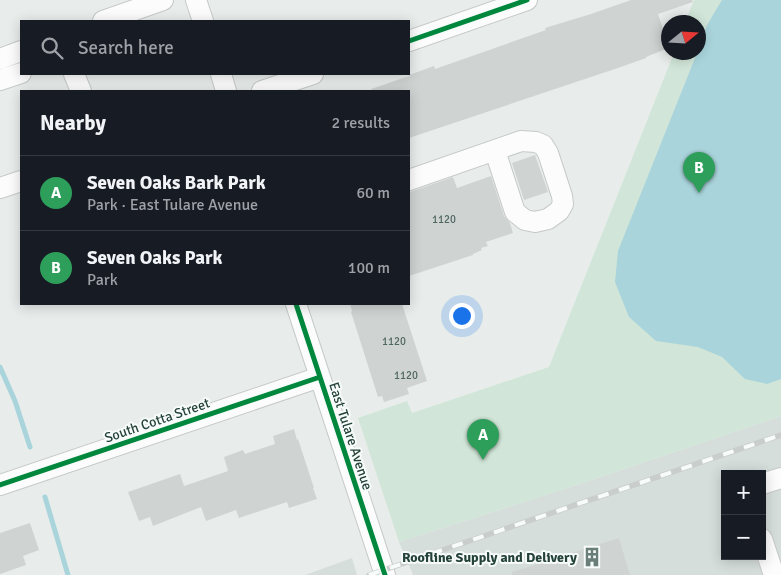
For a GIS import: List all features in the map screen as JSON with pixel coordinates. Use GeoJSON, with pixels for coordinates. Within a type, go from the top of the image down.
{"type":"FeatureCollection","features":[{"type":"Feature","properties":{"kind":"street"},"geometry":{"type":"LineString","coordinates":[[106,20],[163,0]]}},
{"type":"Feature","properties":{"kind":"street"},"geometry":{"type":"LineString","coordinates":[[196,0],[203,20]]}},
{"type":"Feature","properties":{"kind":"street"},"geometry":{"type":"LineString","coordinates":[[410,41],[527,0]]}},
{"type":"Feature","properties":{"kind":"street"},"geometry":{"type":"LineString","coordinates":[[0,59],[20,51]]}},
{"type":"Feature","properties":{"kind":"street"},"geometry":{"type":"LineString","coordinates":[[0,80],[20,73]]}},
{"type":"Feature","properties":{"kind":"street"},"geometry":{"type":"LineString","coordinates":[[74,75],[81,90]]}},
{"type":"Feature","properties":{"kind":"street"},"geometry":{"type":"LineString","coordinates":[[221,75],[226,90]]}},
{"type":"Feature","properties":{"kind":"street"},"geometry":{"type":"LineString","coordinates":[[265,90],[310,75]]}},
{"type":"Feature","properties":{"kind":"street"},"geometry":{"type":"LineString","coordinates":[[410,180],[495,151]]}},
{"type":"Feature","properties":{"kind":"street"},"geometry":{"type":"LineString","coordinates":[[0,188],[20,181]]}},
{"type":"Feature","properties":{"kind":"street","name":"East Tulare Avenue"},"geometry":{"type":"LineString","coordinates":[[296,305],[385,575]]}},
{"type":"Feature","properties":{"kind":"street","name":"South Cotta Street"},"geometry":{"type":"LineString","coordinates":[[0,485],[320,377]]}},
{"type":"Feature","properties":{"kind":"street"},"geometry":{"type":"LineString","coordinates":[[766,483],[781,478]]}},
{"type":"Feature","properties":{"kind":"street"},"geometry":{"type":"LineString","coordinates":[[766,552],[774,575]]}},
{"type":"Feature","properties":{"kind":"shaded area"},"geometry":{"type":"Polygon","coordinates":[[[781,416],[781,575],[413,575],[399,542],[577,485],[781,416]]]}},
{"type":"Feature","properties":{"kind":"shaded area"},"geometry":{"type":"Polygon","coordinates":[[[352,558],[357,575],[305,575],[352,558]]]}},
{"type":"Feature","properties":{"kind":"green space"},"geometry":{"type":"Polygon","coordinates":[[[694,0],[781,0],[781,416],[577,485],[399,542],[358,418],[407,401],[412,413],[549,367],[671,60],[706,60],[706,15],[688,15],[694,0]]]}},
{"type":"Feature","properties":{"kind":"water"},"geometry":{"type":"Polygon","coordinates":[[[722,0],[781,0],[781,379],[767,384],[745,379],[722,357],[698,347],[656,341],[629,317],[615,282],[618,251],[694,60],[706,60],[706,27],[722,0]]]}},
{"type":"Feature","properties":{"kind":"building"},"geometry":{"type":"Polygon","coordinates":[[[631,0],[692,0],[693,2],[658,14],[661,23],[661,51],[615,69],[410,138],[410,90],[371,89],[434,66],[435,69],[546,30],[545,28],[631,0]]]}},
{"type":"Feature","properties":{"kind":"building"},"geometry":{"type":"Polygon","coordinates":[[[535,155],[548,192],[524,200],[512,163],[535,155]]]}},
{"type":"Feature","properties":{"kind":"building"},"geometry":{"type":"Polygon","coordinates":[[[491,176],[504,216],[510,223],[513,233],[486,242],[488,246],[481,248],[482,250],[473,255],[410,276],[410,192],[453,177],[457,188],[491,176]]]}},
{"type":"Feature","properties":{"kind":"building"},"geometry":{"type":"Polygon","coordinates":[[[350,305],[402,305],[427,381],[407,388],[409,394],[384,402],[382,396],[378,397],[350,305]]]}},
{"type":"Feature","properties":{"kind":"building"},"geometry":{"type":"Polygon","coordinates":[[[294,429],[317,499],[289,508],[287,502],[239,518],[236,510],[206,521],[201,507],[153,526],[150,517],[139,521],[128,492],[180,474],[184,486],[228,471],[224,457],[243,450],[245,454],[275,444],[273,436],[294,429]]]}},
{"type":"Feature","properties":{"kind":"building"},"geometry":{"type":"Polygon","coordinates":[[[30,523],[39,550],[23,556],[26,565],[0,574],[0,533],[30,523]]]}},
{"type":"Feature","properties":{"kind":"building","name":"Roofline Supply and Delivery"},"geometry":{"type":"Polygon","coordinates":[[[619,538],[630,575],[512,575],[512,572],[619,538]]]}},
{"type":"Feature","properties":{"kind":"waterway"},"geometry":{"type":"LineString","coordinates":[[0,367],[15,401],[30,447]]}},
{"type":"Feature","properties":{"kind":"waterway"},"geometry":{"type":"LineString","coordinates":[[45,497],[68,575]]}},
{"type":"Feature","properties":{"kind":"railway"},"geometry":{"type":"LineString","coordinates":[[369,575],[781,435]]}},
{"type":"Feature","properties":{"kind":"cycle path"},"geometry":{"type":"LineString","coordinates":[[410,41],[527,0]]}},
{"type":"Feature","properties":{"kind":"cycle path"},"geometry":{"type":"LineString","coordinates":[[296,305],[385,575]]}},
{"type":"Feature","properties":{"kind":"cycle path"},"geometry":{"type":"LineString","coordinates":[[0,485],[320,377]]}},
{"type":"Feature","properties":{"kind":"place","name":"Seven Oaks Park"},"geometry":{"type":"Point","coordinates":[699,193]}},
{"type":"Feature","properties":{"kind":"place","name":"Seven Oaks Bark Park"},"geometry":{"type":"Point","coordinates":[483,460]}},
{"type":"Feature","properties":{"kind":"place","name":"Roofline Supply and Delivery"},"geometry":{"type":"Point","coordinates":[592,557]}}]}
